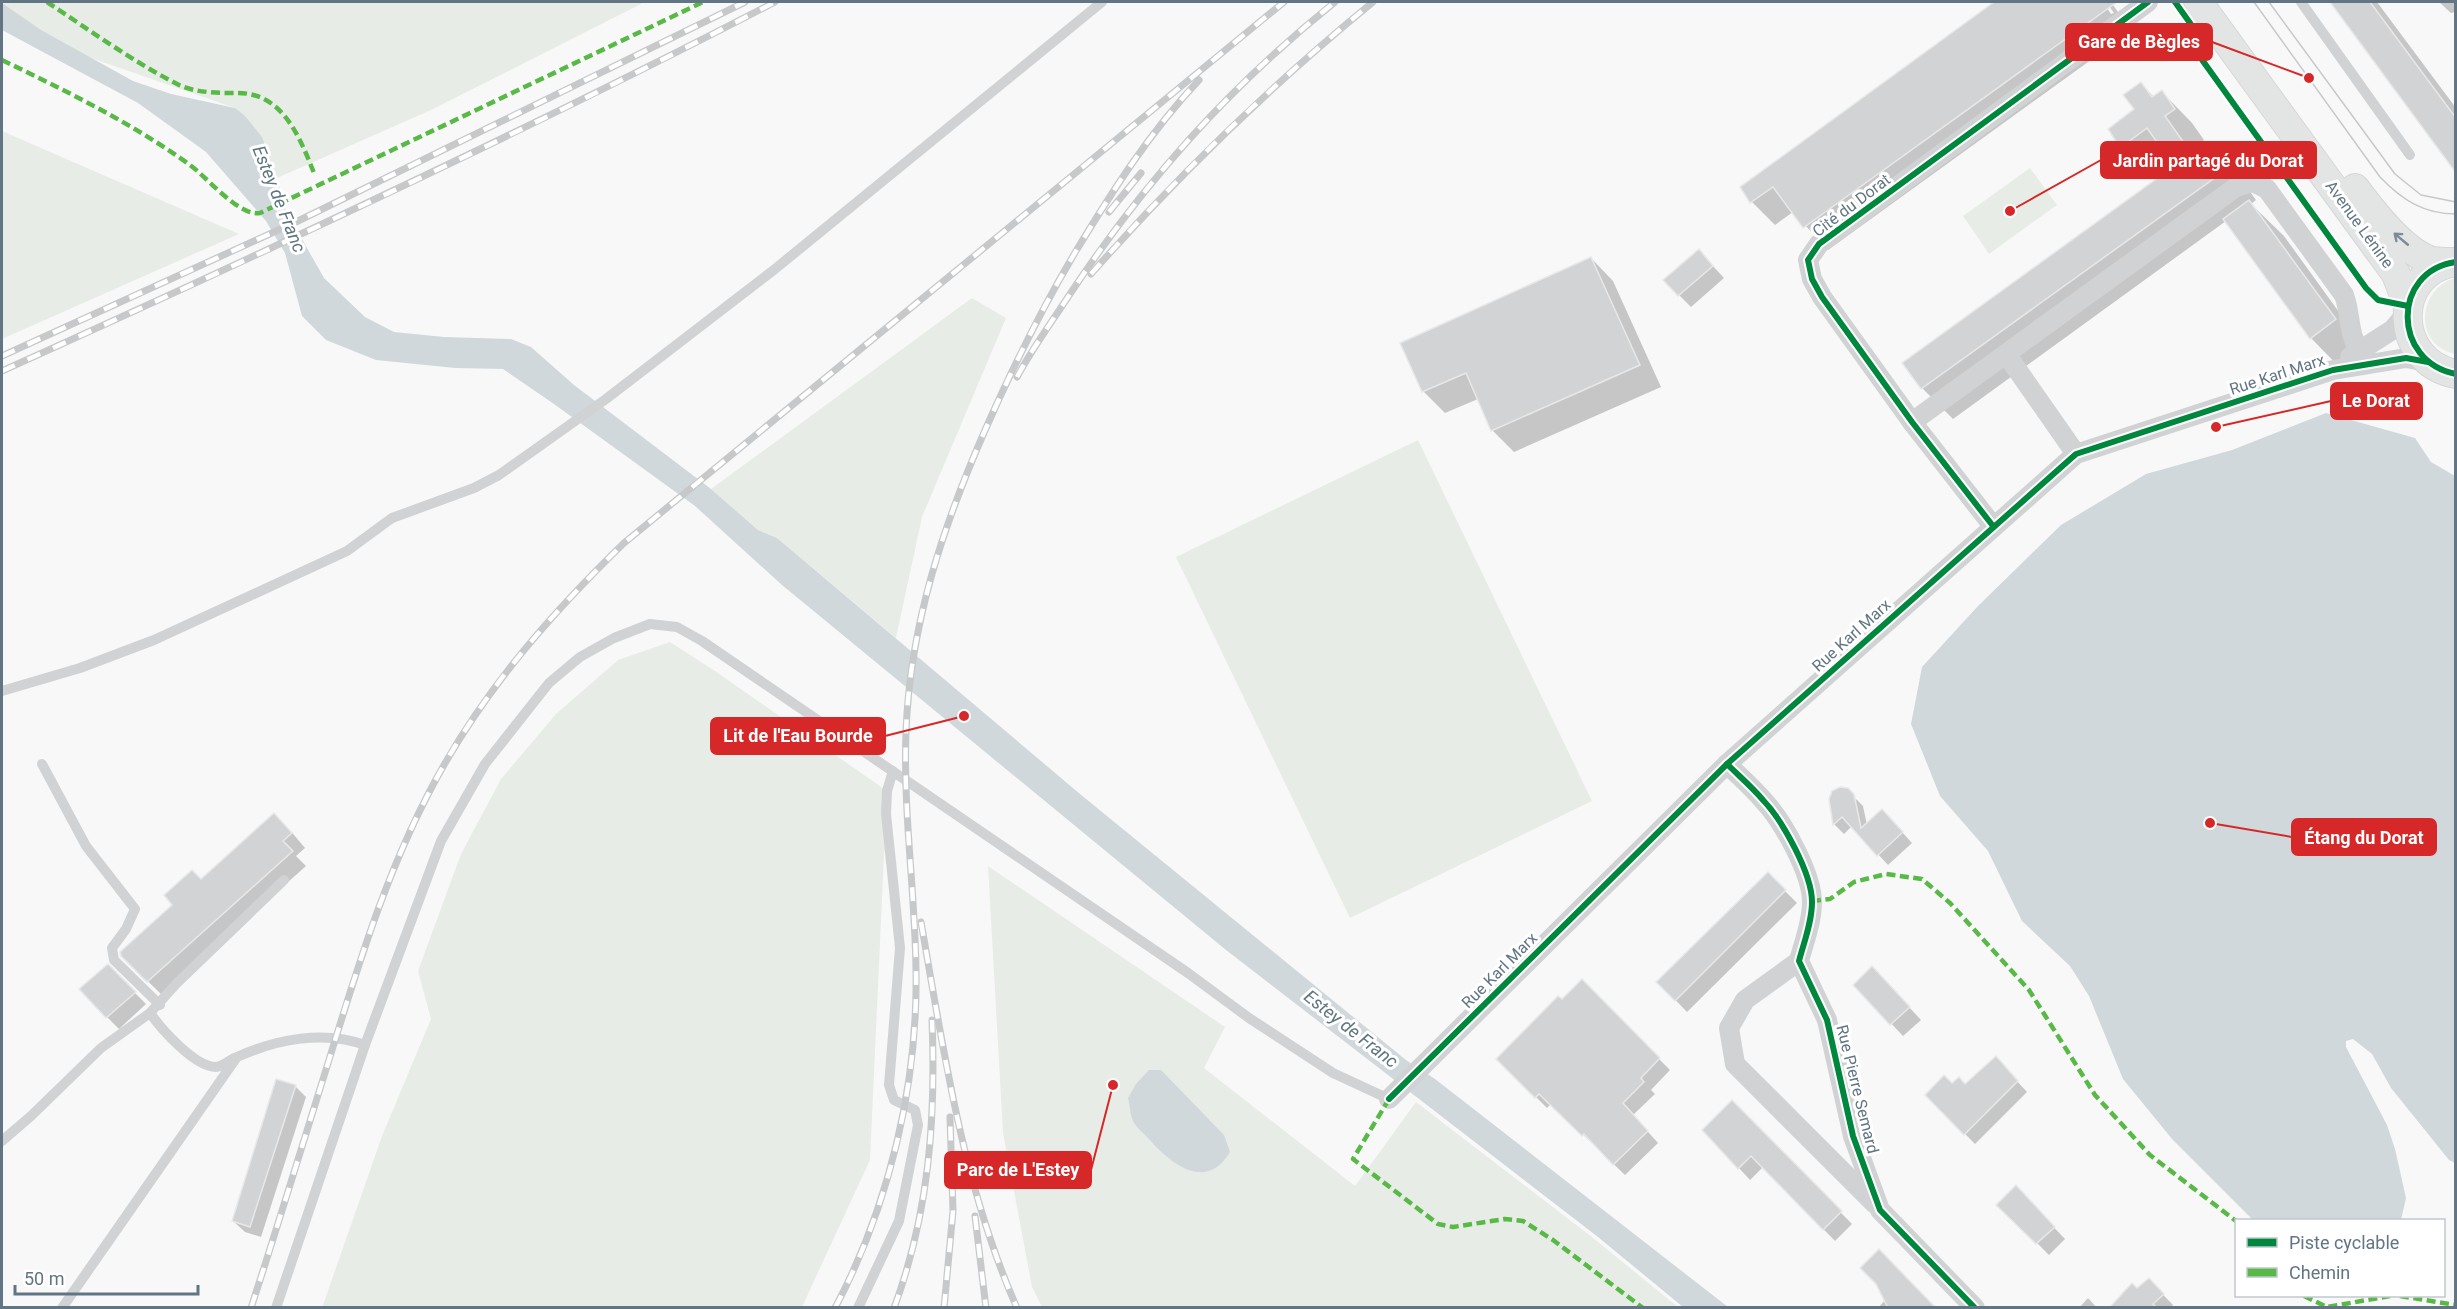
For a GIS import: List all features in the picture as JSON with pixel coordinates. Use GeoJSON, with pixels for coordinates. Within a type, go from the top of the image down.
{"type":"FeatureCollection","features":[{"type":"Feature","properties":{"kind":"street","name":"Cité du Dorat"},"geometry":{"type":"LineString","coordinates":[[1993,526],[1912,422],[1822,297],[1812,279],[1808,260],[1819,244],[2148,2]]}},
{"type":"Feature","properties":{"kind":"street","name":"Avenue Lénine"},"geometry":{"type":"LineString","coordinates":[[2198,2],[2396,274],[2407,309],[2411,340],[2428,362]]}},
{"type":"Feature","properties":{"kind":"street","name":"Avenue Lénine"},"geometry":{"type":"LineString","coordinates":[[2221,2],[2359,193],[2389,229],[2417,253],[2433,261],[2454,262]]}},
{"type":"Feature","properties":{"kind":"street"},"geometry":{"type":"LineString","coordinates":[[1912,422],[2236,187],[2253,182],[2267,189],[2344,295],[2350,311],[2351,332],[2359,350]]}},
{"type":"Feature","properties":{"kind":"street"},"geometry":{"type":"LineString","coordinates":[[2407,309],[2413,290],[2423,277],[2437,268],[2454,262]]}},
{"type":"Feature","properties":{"kind":"street","name":"Rue Karl Marx"},"geometry":{"type":"LineString","coordinates":[[2333,369],[2392,330],[2407,309]]}},
{"type":"Feature","properties":{"kind":"street"},"geometry":{"type":"LineString","coordinates":[[2007,355],[2076,454]]}},
{"type":"Feature","properties":{"kind":"street","name":"Rue Karl Marx"},"geometry":{"type":"LineString","coordinates":[[1396,1093],[1727,764],[2076,454],[2333,369],[2406,358],[2428,362]]}},
{"type":"Feature","properties":{"kind":"street"},"geometry":{"type":"LineString","coordinates":[[2428,362],[2440,370],[2456,374]]}},
{"type":"Feature","properties":{"kind":"street"},"geometry":{"type":"LineString","coordinates":[[1727,764],[1765,801],[1790,840],[1808,880],[1812,901],[1811,919],[1799,961]]}},
{"type":"Feature","properties":{"kind":"street","name":"Rue Pierre Semard"},"geometry":{"type":"LineString","coordinates":[[1880,1210],[1853,1136],[1827,1020],[1799,961],[1745,1000],[1729,1028],[1735,1064],[1975,1308]]}},
{"type":"Feature","properties":{"kind":"lane"},"geometry":{"type":"LineString","coordinates":[[2,690],[80,668],[154,640],[347,551],[392,518],[474,488],[499,475],[606,399],[775,269],[1102,2]]}},
{"type":"Feature","properties":{"kind":"lane"},"geometry":{"type":"LineString","coordinates":[[2301,2],[2410,155]]}},
{"type":"Feature","properties":{"kind":"lane"},"geometry":{"type":"LineString","coordinates":[[276,1308],[365,1045],[441,841],[485,764],[549,683],[580,657],[614,638],[650,624],[677,627],[702,641],[1249,1018],[1333,1073],[1396,1093]]}},
{"type":"Feature","properties":{"kind":"lane"},"geometry":{"type":"LineString","coordinates":[[42,764],[86,846],[135,909],[126,929],[112,948],[114,960],[160,1005]]}},
{"type":"Feature","properties":{"kind":"lane"},"geometry":{"type":"LineString","coordinates":[[858,1308],[899,1221],[918,1125],[915,1110],[894,1100],[889,1085],[900,948],[886,814],[887,791],[893,771]]}},
{"type":"Feature","properties":{"kind":"lane"},"geometry":{"type":"LineString","coordinates":[[2,1141],[32,1116],[101,1048],[160,1005],[176,984],[284,880]]}},
{"type":"Feature","properties":{"kind":"lane"},"geometry":{"type":"LineString","coordinates":[[150,1013],[169,1038],[207,1064],[222,1065],[273,1044],[323,1036],[347,1038],[365,1045]]}},
{"type":"Feature","properties":{"kind":"lane"},"geometry":{"type":"LineString","coordinates":[[62,1308],[237,1057]]}},
{"type":"Feature","properties":{"kind":"shaded area"},"geometry":{"type":"Polygon","coordinates":[[[2,2],[645,2],[431,110],[277,178],[235,108],[91,58],[2,18],[2,2]]]}},
{"type":"Feature","properties":{"kind":"shaded area"},"geometry":{"type":"Polygon","coordinates":[[[2,131],[239,234],[2,339],[2,131]]]}},
{"type":"Feature","properties":{"kind":"shaded area"},"geometry":{"type":"Polygon","coordinates":[[[2030,168],[2057,205],[1989,254],[1963,216],[2030,168]]]}},
{"type":"Feature","properties":{"kind":"shaded area"},"geometry":{"type":"Polygon","coordinates":[[[2456,278],[2455,354],[2441,349],[2432,340],[2425,317],[2427,305],[2433,293],[2442,284],[2456,278]]]}},
{"type":"Feature","properties":{"kind":"shaded area"},"geometry":{"type":"Polygon","coordinates":[[[972,298],[1006,318],[922,517],[896,638],[777,538],[758,530],[711,489],[972,298]]]}},
{"type":"Feature","properties":{"kind":"shaded area"},"geometry":{"type":"Polygon","coordinates":[[[1418,440],[1592,801],[1350,918],[1176,557],[1418,440]]]}},
{"type":"Feature","properties":{"kind":"shaded area"},"geometry":{"type":"Polygon","coordinates":[[[670,642],[887,791],[870,1160],[802,1307],[322,1308],[382,1136],[431,1019],[418,971],[461,854],[501,779],[556,714],[618,660],[670,642]]]}},
{"type":"Feature","properties":{"kind":"shaded area"},"geometry":{"type":"Polygon","coordinates":[[[988,866],[1225,1027],[1204,1068],[1355,1186],[1416,1102],[1592,1237],[1678,1307],[1042,1307],[1032,1287],[1003,1133],[988,866]]]}},
{"type":"Feature","properties":{"kind":"water","name":"Estey de Franc"},"geometry":{"type":"Polygon","coordinates":[[[2,3],[41,30],[133,81],[171,94],[235,108],[245,116],[262,137],[286,211],[324,278],[365,317],[394,332],[444,337],[511,339],[531,347],[574,385],[711,489],[758,530],[777,538],[1080,794],[1406,1060],[1435,1079],[1728,1307],[1683,1307],[1598,1237],[1226,950],[782,585],[695,506],[554,404],[503,369],[455,368],[376,360],[326,340],[302,316],[285,253],[266,221],[206,152],[138,103],[2,30],[2,3]]]}},
{"type":"Feature","properties":{"kind":"water"},"geometry":{"type":"Polygon","coordinates":[[[2326,413],[2415,438],[2431,462],[2455,476],[2455,1163],[2449,1160],[2391,1088],[2372,1054],[2353,1039],[2346,1041],[2346,1047],[2387,1125],[2395,1149],[2406,1198],[2401,1219],[2252,1219],[2172,1139],[2123,1079],[2089,996],[2070,966],[2022,921],[1988,851],[1940,796],[1911,724],[1922,667],[1978,606],[2061,525],[2146,474],[2232,450],[2326,413]]]}},
{"type":"Feature","properties":{"kind":"water"},"geometry":{"type":"Polygon","coordinates":[[[1149,1070],[1161,1070],[1224,1135],[1230,1152],[1220,1164],[1210,1171],[1188,1170],[1177,1164],[1136,1125],[1132,1118],[1128,1098],[1136,1084],[1149,1070]]]}},
{"type":"Feature","properties":{"kind":"building"},"geometry":{"type":"Polygon","coordinates":[[[1994,2],[2117,2],[1803,228],[1773,187],[1750,203],[1740,187],[1994,2]]]}},
{"type":"Feature","properties":{"kind":"building"},"geometry":{"type":"Polygon","coordinates":[[[2330,2],[2370,2],[2456,118],[2456,173],[2330,2]]]}},
{"type":"Feature","properties":{"kind":"building"},"geometry":{"type":"Polygon","coordinates":[[[2141,82],[2152,97],[2162,90],[2175,109],[2165,116],[2191,153],[2207,142],[2227,169],[1921,389],[1902,363],[2174,166],[2147,128],[2120,148],[2108,129],[2134,109],[2123,95],[2141,82]]]}},
{"type":"Feature","properties":{"kind":"building"},"geometry":{"type":"Polygon","coordinates":[[[2249,200],[2336,319],[2310,339],[2223,219],[2249,200]]]}},
{"type":"Feature","properties":{"kind":"building"},"geometry":{"type":"Polygon","coordinates":[[[1699,249],[1713,266],[1678,296],[1663,280],[1699,249]]]}},
{"type":"Feature","properties":{"kind":"building"},"geometry":{"type":"Polygon","coordinates":[[[1591,257],[1640,365],[1491,431],[1466,373],[1422,392],[1400,343],[1591,257]]]}},
{"type":"Feature","properties":{"kind":"building"},"geometry":{"type":"Polygon","coordinates":[[[1840,787],[1848,788],[1854,794],[1861,828],[1882,809],[1903,832],[1877,856],[1842,817],[1833,825],[1829,799],[1832,791],[1840,787]]]}},
{"type":"Feature","properties":{"kind":"building"},"geometry":{"type":"Polygon","coordinates":[[[274,813],[292,833],[283,841],[293,851],[147,982],[121,956],[120,952],[172,905],[164,895],[192,870],[201,879],[274,813]]]}},
{"type":"Feature","properties":{"kind":"building"},"geometry":{"type":"Polygon","coordinates":[[[1768,872],[1786,890],[1675,1001],[1656,982],[1768,872]]]}},
{"type":"Feature","properties":{"kind":"building"},"geometry":{"type":"Polygon","coordinates":[[[108,964],[136,992],[106,1018],[79,989],[108,964]]]}},
{"type":"Feature","properties":{"kind":"building"},"geometry":{"type":"Polygon","coordinates":[[[1872,966],[1910,1007],[1890,1025],[1853,985],[1872,966]]]}},
{"type":"Feature","properties":{"kind":"building"},"geometry":{"type":"Polygon","coordinates":[[[1582,979],[1660,1058],[1641,1078],[1644,1082],[1623,1103],[1648,1131],[1613,1165],[1584,1134],[1582,1136],[1539,1094],[1535,1098],[1496,1059],[1558,996],[1562,999],[1582,979]]]}},
{"type":"Feature","properties":{"kind":"building"},"geometry":{"type":"Polygon","coordinates":[[[1996,1056],[2018,1081],[1964,1135],[1925,1095],[1944,1075],[1952,1083],[1959,1077],[1965,1084],[1996,1056]]]}},
{"type":"Feature","properties":{"kind":"building"},"geometry":{"type":"Polygon","coordinates":[[[276,1079],[296,1085],[250,1227],[232,1221],[276,1079]]]}},
{"type":"Feature","properties":{"kind":"building"},"geometry":{"type":"Polygon","coordinates":[[[1732,1100],[1842,1211],[1823,1230],[1751,1156],[1738,1169],[1702,1130],[1732,1100]]]}},
{"type":"Feature","properties":{"kind":"building"},"geometry":{"type":"Polygon","coordinates":[[[2016,1185],[2055,1227],[2036,1244],[1996,1205],[2016,1185]]]}},
{"type":"Feature","properties":{"kind":"building"},"geometry":{"type":"Polygon","coordinates":[[[1879,1249],[1936,1308],[1888,1308],[1876,1284],[1860,1268],[1879,1249]]]}},
{"type":"Feature","properties":{"kind":"building"},"geometry":{"type":"Polygon","coordinates":[[[2149,1278],[2164,1294],[2153,1304],[2157,1308],[2109,1308],[2132,1283],[2137,1288],[2149,1278]]]}},
{"type":"Feature","properties":{"kind":"tram line"},"geometry":{"type":"LineString","coordinates":[[2254,2],[2380,177],[2414,204],[2434,211],[2456,214]]}},
{"type":"Feature","properties":{"kind":"tram line"},"geometry":{"type":"LineString","coordinates":[[2269,2],[2395,174],[2421,195],[2456,202]]}},
{"type":"Feature","properties":{"kind":"railway"},"geometry":{"type":"LineString","coordinates":[[2,356],[298,221],[745,2]]}},
{"type":"Feature","properties":{"kind":"railway"},"geometry":{"type":"LineString","coordinates":[[2,371],[391,192],[775,2]]}},
{"type":"Feature","properties":{"kind":"railway"},"geometry":{"type":"LineString","coordinates":[[251,1308],[353,984],[392,872],[444,765],[483,704],[526,648],[624,543],[1284,2]]}},
{"type":"Feature","properties":{"kind":"railway"},"geometry":{"type":"LineString","coordinates":[[1017,377],[1097,255],[1158,176],[1190,139],[1259,68],[1335,2]]}},
{"type":"Feature","properties":{"kind":"railway"},"geometry":{"type":"LineString","coordinates":[[1091,274],[1226,132],[1373,2]]}},
{"type":"Feature","properties":{"kind":"railway"},"geometry":{"type":"LineString","coordinates":[[835,1308],[871,1228],[885,1187],[905,1101],[912,1057],[916,970],[906,792],[906,732],[914,653],[931,576],[970,465],[1017,360],[1051,294],[1133,162],[1164,120],[1199,80]]}},
{"type":"Feature","properties":{"kind":"railway"},"geometry":{"type":"LineString","coordinates":[[1109,212],[1141,173]]}},
{"type":"Feature","properties":{"kind":"railway"},"geometry":{"type":"LineString","coordinates":[[921,922],[947,1070],[969,1167],[982,1215],[1017,1308]]}},
{"type":"Feature","properties":{"kind":"railway"},"geometry":{"type":"LineString","coordinates":[[894,1308],[915,1237],[928,1166],[933,1094],[932,1020]]}},
{"type":"Feature","properties":{"kind":"railway"},"geometry":{"type":"LineString","coordinates":[[944,1308],[953,1211],[950,1117]]}},
{"type":"Feature","properties":{"kind":"railway"},"geometry":{"type":"LineString","coordinates":[[975,1216],[986,1308]]}},
{"type":"Feature","properties":{"kind":"marked path"},"geometry":{"type":"LineString","coordinates":[[47,2],[129,56],[179,85],[200,91],[254,95],[267,101],[278,109],[296,132],[314,173]]}},
{"type":"Feature","properties":{"kind":"marked path"},"geometry":{"type":"LineString","coordinates":[[2,60],[122,121],[190,165],[233,203],[242,209],[260,213],[703,2]]}},
{"type":"Feature","properties":{"kind":"marked path"},"geometry":{"type":"LineString","coordinates":[[1812,901],[1830,899],[1854,882],[1886,874],[1922,879],[1950,903],[2029,990],[2095,1095],[2150,1155],[2235,1220]]}},
{"type":"Feature","properties":{"kind":"marked path"},"geometry":{"type":"LineString","coordinates":[[1389,1099],[1353,1159],[1438,1224],[1453,1227],[1505,1219],[1523,1221],[1553,1240],[1643,1308]]}},
{"type":"Feature","properties":{"kind":"marked path"},"geometry":{"type":"LineString","coordinates":[[2306,1297],[2327,1307],[2384,1297]]}},
{"type":"Feature","properties":{"kind":"marked path"},"geometry":{"type":"LineString","coordinates":[[2406,1297],[2456,1305]]}},
{"type":"Feature","properties":{"kind":"cycle path"},"geometry":{"type":"LineString","coordinates":[[1993,526],[1912,422],[1822,297],[1812,279],[1808,260],[1819,244],[2148,2]]}},
{"type":"Feature","properties":{"kind":"cycle path"},"geometry":{"type":"LineString","coordinates":[[2175,2],[2195,30],[2200,57],[2366,288],[2378,300],[2408,306]]}},
{"type":"Feature","properties":{"kind":"cycle path"},"geometry":{"type":"LineString","coordinates":[[2456,262],[2435,269],[2420,282],[2411,298],[2408,317],[2411,336],[2420,353],[2435,366],[2456,374]]}},
{"type":"Feature","properties":{"kind":"cycle path"},"geometry":{"type":"LineString","coordinates":[[1389,1099],[1727,764],[2076,454],[2333,370],[2406,358],[2428,362]]}},
{"type":"Feature","properties":{"kind":"cycle path"},"geometry":{"type":"LineString","coordinates":[[1727,764],[1771,809],[1795,848],[1807,877],[1811,890],[1812,909],[1799,961],[1827,1020],[1853,1136],[1880,1210],[1975,1308]]}},
{"type":"Feature","properties":{"kind":"place","name":"Gare de Bègles"},"geometry":{"type":"Point","coordinates":[2309,78]}},
{"type":"Feature","properties":{"kind":"place","name":"Jardin partagé du Dorat"},"geometry":{"type":"Point","coordinates":[2010,211]}},
{"type":"Feature","properties":{"kind":"place","name":"Le Dorat"},"geometry":{"type":"Point","coordinates":[2216,427]}},
{"type":"Feature","properties":{"kind":"place","name":"Lit de l'Eau Bourde"},"geometry":{"type":"Point","coordinates":[964,716]}},
{"type":"Feature","properties":{"kind":"place","name":"Étang du Dorat"},"geometry":{"type":"Point","coordinates":[2210,823]}},
{"type":"Feature","properties":{"kind":"place","name":"Parc de L'Estey"},"geometry":{"type":"Point","coordinates":[1113,1085]}}]}
